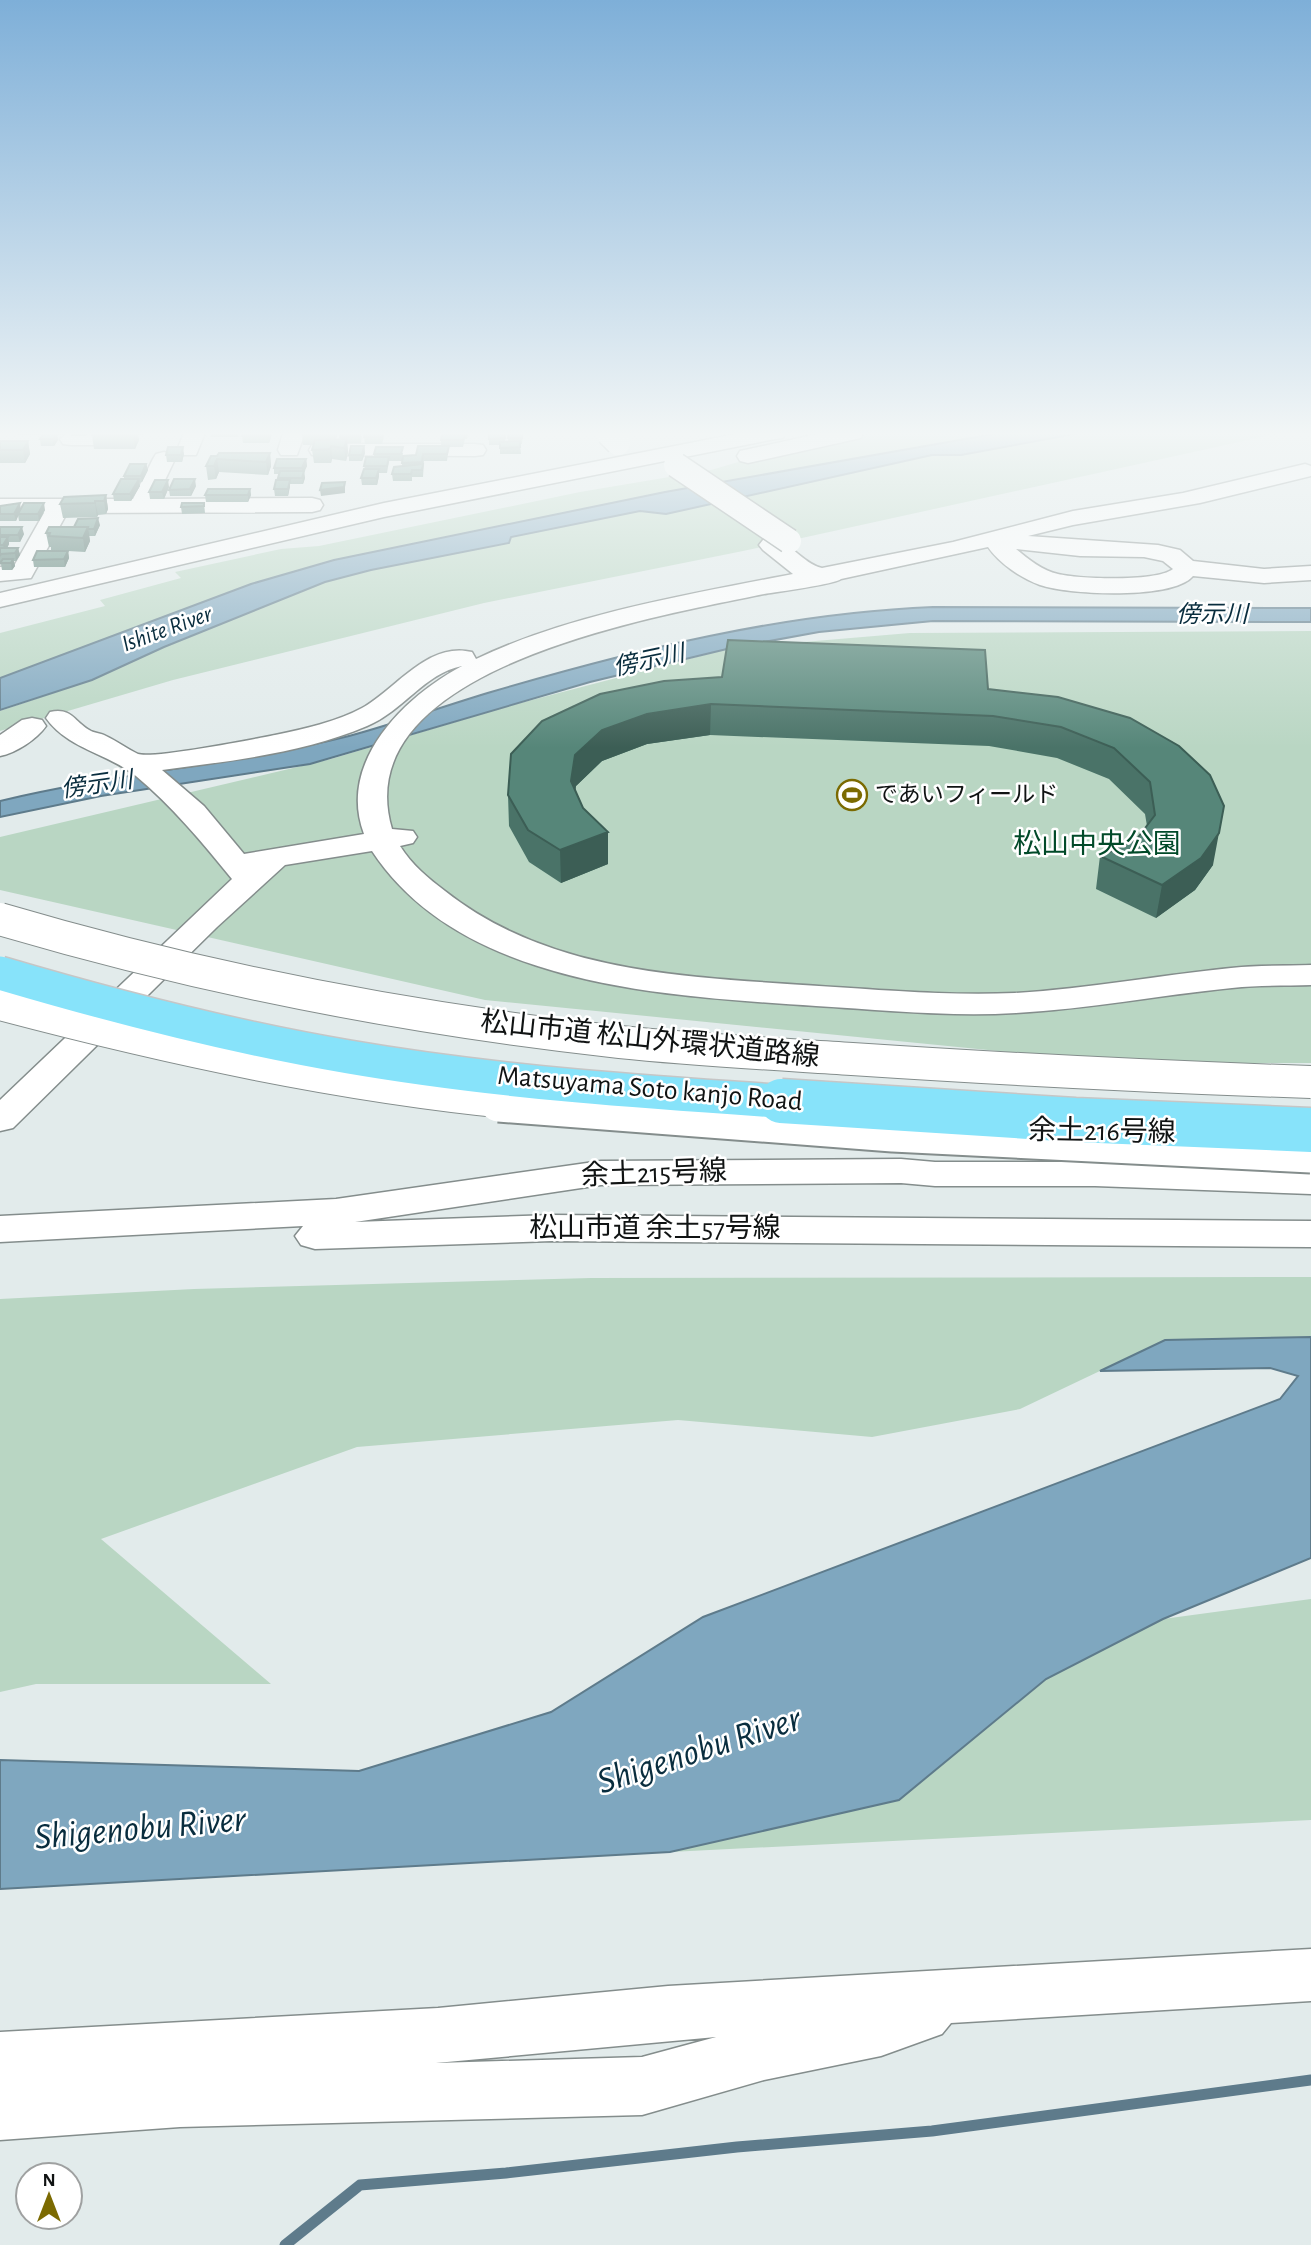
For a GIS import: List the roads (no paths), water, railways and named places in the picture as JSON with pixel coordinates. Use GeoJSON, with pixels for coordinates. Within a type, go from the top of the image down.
{"type":"FeatureCollection","features":[{"type":"Feature","properties":{"kind":"highway","name":"Matsuyama Soto kanjo Road"},"geometry":{"type":"LineString","coordinates":[[0,973],[178,1023],[337,1054],[465,1074],[693,1095],[946,1112],[1311,1130]]}},
{"type":"Feature","properties":{"kind":"street"},"geometry":{"type":"LineString","coordinates":[[0,573],[22,573],[42,538]]}},
{"type":"Feature","properties":{"kind":"street"},"geometry":{"type":"LineString","coordinates":[[0,600],[199,538]]}},
{"type":"Feature","properties":{"kind":"street"},"geometry":{"type":"LineString","coordinates":[[0,614],[312,538]]}},
{"type":"Feature","properties":{"kind":"street"},"geometry":{"type":"LineString","coordinates":[[288,543],[324,542],[344,538]]}},
{"type":"Feature","properties":{"kind":"street"},"geometry":{"type":"LineString","coordinates":[[771,538],[785,548],[806,572],[824,575]]}},
{"type":"Feature","properties":{"kind":"street"},"geometry":{"type":"LineString","coordinates":[[997,545],[1018,538]]}},
{"type":"Feature","properties":{"kind":"street"},"geometry":{"type":"LineString","coordinates":[[391,764],[385,748],[398,727],[456,680],[499,658],[542,642],[774,584],[873,569],[997,545],[1073,538],[1151,550],[1179,559],[1185,568]]}},
{"type":"Feature","properties":{"kind":"street"},"geometry":{"type":"LineString","coordinates":[[997,545],[1044,578],[1064,582],[1157,583],[1180,577],[1185,568]]}},
{"type":"Feature","properties":{"kind":"street"},"geometry":{"type":"LineString","coordinates":[[774,584],[794,573],[785,548]]}},
{"type":"Feature","properties":{"kind":"street"},"geometry":{"type":"LineString","coordinates":[[1185,568],[1264,576],[1311,573]]}},
{"type":"Feature","properties":{"kind":"street"},"geometry":{"type":"LineString","coordinates":[[824,575],[555,649],[503,671],[463,695],[422,729],[391,764],[373,794],[373,815],[393,838],[401,869],[428,895],[496,937],[570,964],[696,992],[918,1002],[1012,1003],[1093,997],[1236,977],[1311,975]]}},
{"type":"Feature","properties":{"kind":"street"},"geometry":{"type":"LineString","coordinates":[[141,766],[257,747],[311,735],[376,712],[412,681],[444,662],[457,658],[499,658]]}},
{"type":"Feature","properties":{"kind":"street"},"geometry":{"type":"LineString","coordinates":[[60,718],[82,738],[93,740],[141,766],[193,812],[243,872]]}},
{"type":"Feature","properties":{"kind":"street"},"geometry":{"type":"LineString","coordinates":[[0,748],[32,726]]}},
{"type":"Feature","properties":{"kind":"street"},"geometry":{"type":"LineString","coordinates":[[0,1120],[243,872],[276,857],[393,838]]}},
{"type":"Feature","properties":{"kind":"street","name":"松山市道 松山外環状道路線"},"geometry":{"type":"LineString","coordinates":[[0,919],[131,957],[274,989],[403,1012],[588,1038],[963,1067],[1311,1082]]}},
{"type":"Feature","properties":{"kind":"street"},"geometry":{"type":"LineString","coordinates":[[696,992],[1005,986],[1082,981],[1226,961],[1311,959]]}},
{"type":"Feature","properties":{"kind":"street"},"geometry":{"type":"LineString","coordinates":[[0,1004],[148,1043],[312,1075],[457,1096],[684,1117],[930,1133],[1311,1152]]}},
{"type":"Feature","properties":{"kind":"street","name":"余土216号線"},"geometry":{"type":"LineString","coordinates":[[901,1171],[938,1162],[1017,1129],[1311,1138]]}},
{"type":"Feature","properties":{"kind":"street","name":"余土215号線"},"geometry":{"type":"LineString","coordinates":[[0,1229],[336,1212],[601,1173],[901,1171],[935,1174],[1095,1174],[1311,1182]]}},
{"type":"Feature","properties":{"kind":"street","name":"松山市道 余土57号線"},"geometry":{"type":"LineString","coordinates":[[0,1246],[552,1228],[1311,1234]]}},
{"type":"Feature","properties":{"kind":"street"},"geometry":{"type":"LineString","coordinates":[[0,2060],[438,2035],[668,2013],[1311,1975]]}},
{"type":"Feature","properties":{"kind":"street"},"geometry":{"type":"LineString","coordinates":[[0,2111],[180,2098],[642,2086],[764,2052],[881,2029],[922,2015],[940,1998]]}},
{"type":"Feature","properties":{"kind":"water","name":"Ishite River"},"geometry":{"type":"Polygon","coordinates":[[[442,538],[511,538],[509,543],[371,570],[325,582],[164,647],[92,680],[0,710],[0,678],[251,584],[334,560],[442,538]]]}},
{"type":"Feature","properties":{"kind":"water","name":"傍示川"},"geometry":{"type":"Polygon","coordinates":[[[933,607],[1311,608],[1311,622],[933,621],[819,632],[731,648],[590,682],[310,764],[101,796],[0,817],[0,801],[349,736],[491,692],[654,648],[765,625],[933,607]]]}},
{"type":"Feature","properties":{"kind":"water","name":"Shigenobu River"},"geometry":{"type":"Polygon","coordinates":[[[1311,1337],[1311,1558],[1163,1619],[1046,1679],[899,1800],[670,1852],[0,1889],[0,1760],[359,1771],[551,1712],[703,1617],[1280,1399],[1298,1376],[1270,1368],[1100,1371],[1165,1340],[1311,1337]]]}},
{"type":"Feature","properties":{"kind":"waterway"},"geometry":{"type":"LineString","coordinates":[[285,2245],[360,2185],[506,2173],[737,2147],[932,2131],[1311,2080]]}},
{"type":"Feature","properties":{"kind":"place","name":"であいフィールド"},"geometry":{"type":"Point","coordinates":[852,795]}},
{"type":"Feature","properties":{"kind":"park label","name":"松山中央公園"},"geometry":{"type":"Point","coordinates":[1097,845]}}]}
